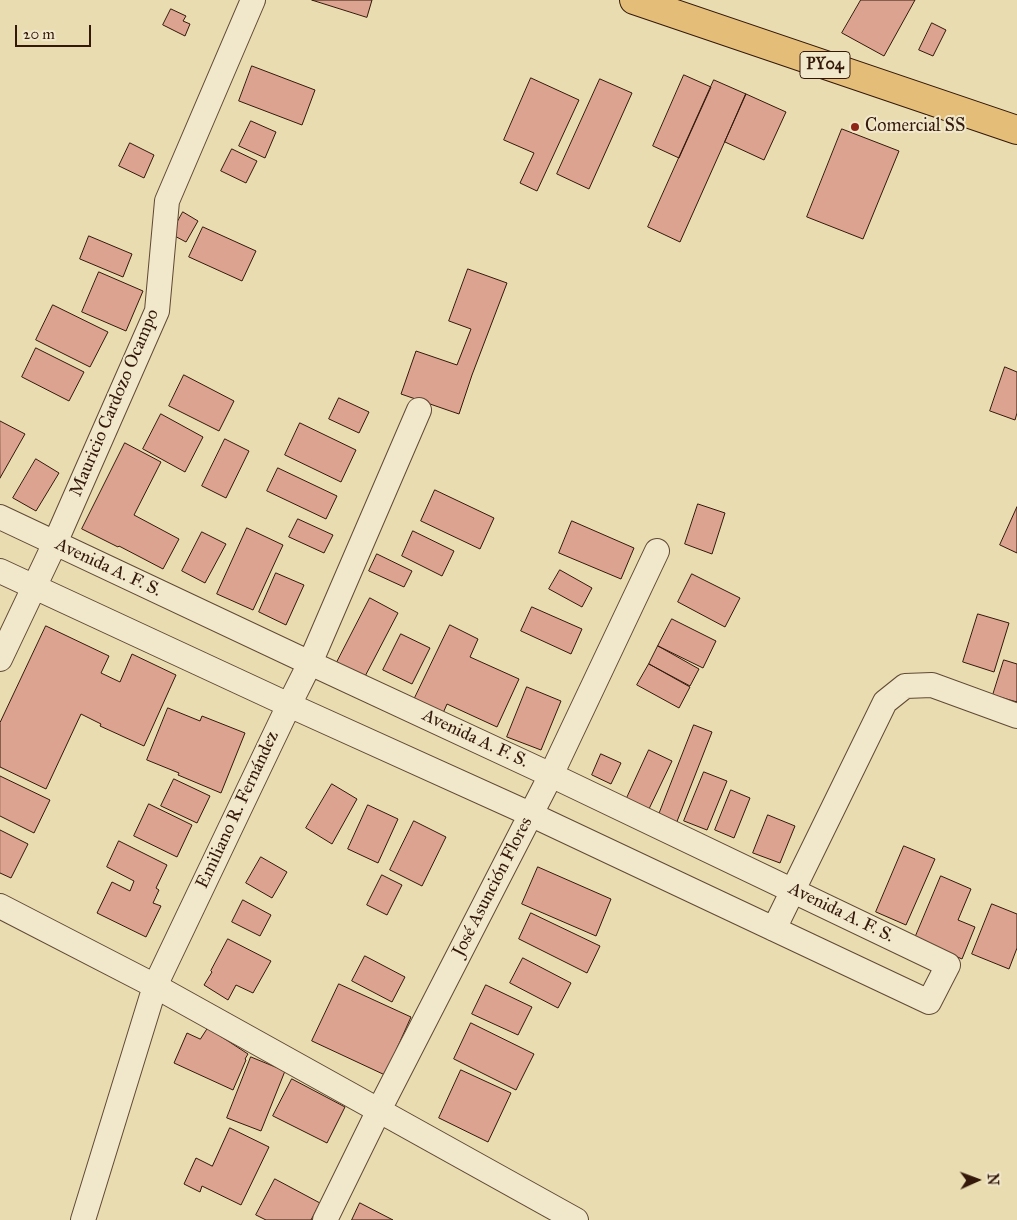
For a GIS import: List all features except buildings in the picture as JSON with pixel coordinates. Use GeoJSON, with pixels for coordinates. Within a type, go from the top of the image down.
{"type":"FeatureCollection","features":[{"type":"Feature","properties":{"kind":"main road","name":"PY04"},"geometry":{"type":"LineString","coordinates":[[634,0],[1017,130]]}},
{"type":"Feature","properties":{"kind":"street","name":"Mauricio Cardozo Ocampo"},"geometry":{"type":"LineString","coordinates":[[0,659],[55,543],[157,311],[166,201],[253,0]]}},
{"type":"Feature","properties":{"kind":"street","name":"Emiliano R. Fernández"},"geometry":{"type":"LineString","coordinates":[[83,1220],[155,986],[310,663],[419,410]]}},
{"type":"Feature","properties":{"kind":"street","name":"Avenida A. F. S."},"geometry":{"type":"LineString","coordinates":[[0,517],[551,775],[948,965],[929,1002],[774,929]]}},
{"type":"Feature","properties":{"kind":"street","name":"José Asunción Flores"},"geometry":{"type":"LineString","coordinates":[[325,1220],[379,1110],[551,775],[657,552]]}},
{"type":"Feature","properties":{"kind":"street"},"geometry":{"type":"LineString","coordinates":[[0,571],[530,814],[774,929],[885,702],[905,686],[932,685],[1017,716]]}},
{"type":"Feature","properties":{"kind":"street"},"geometry":{"type":"LineString","coordinates":[[0,906],[155,986],[576,1220]]}},
{"type":"Feature","properties":{"kind":"place","name":"Comercial SS"},"geometry":{"type":"Point","coordinates":[855,127]}}]}
